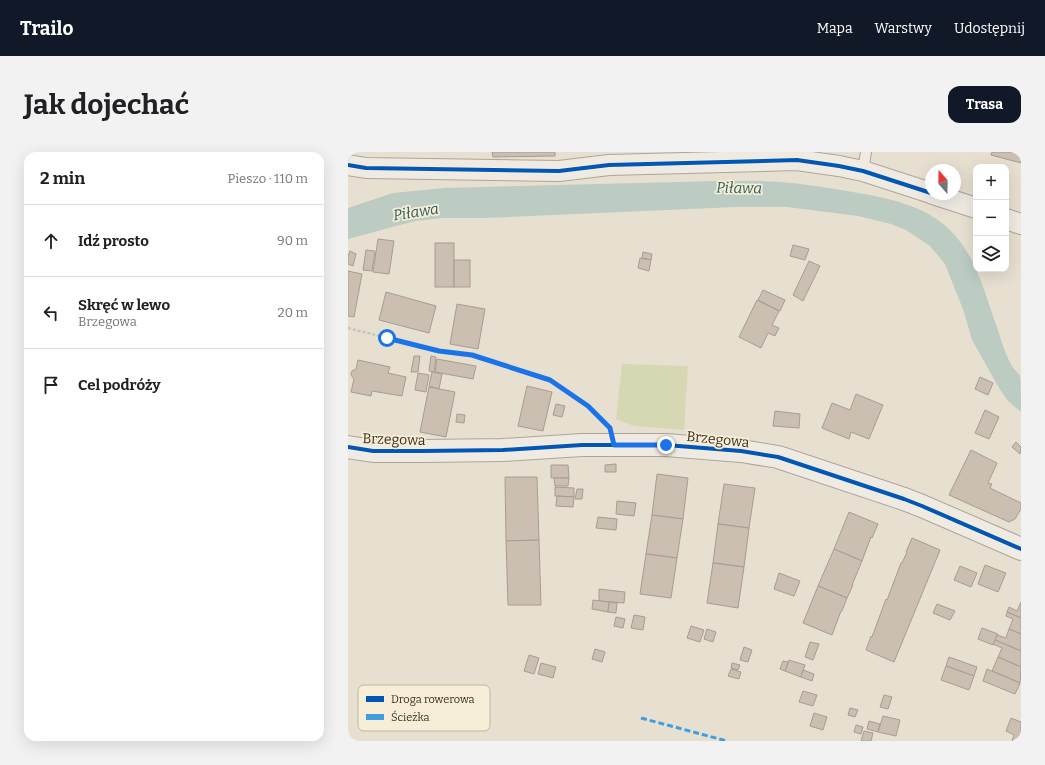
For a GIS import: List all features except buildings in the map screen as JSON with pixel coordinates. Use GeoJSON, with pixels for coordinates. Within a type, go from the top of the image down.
{"type":"FeatureCollection","features":[{"type":"Feature","properties":{"kind":"street"},"geometry":{"type":"LineString","coordinates":[[348,165],[366,168],[560,171],[609,164],[797,160],[839,166],[925,192]]}},
{"type":"Feature","properties":{"kind":"street"},"geometry":{"type":"LineString","coordinates":[[951,200],[973,207]]}},
{"type":"Feature","properties":{"kind":"street"},"geometry":{"type":"LineString","coordinates":[[1009,220],[1021,224]]}},
{"type":"Feature","properties":{"kind":"street","name":"Brzegowa"},"geometry":{"type":"LineString","coordinates":[[348,447],[373,451],[422,451],[503,450],[614,445],[666,445],[741,451],[778,457],[922,506],[1021,549]]}},
{"type":"Feature","properties":{"kind":"lane"},"geometry":{"type":"LineString","coordinates":[[863,172],[866,152]]}},
{"type":"Feature","properties":{"kind":"path"},"geometry":{"type":"LineString","coordinates":[[348,328],[439,351],[472,355],[550,380],[588,406],[610,428],[614,445]]}},
{"type":"Feature","properties":{"kind":"green space"},"geometry":{"type":"Polygon","coordinates":[[[622,364],[688,366],[684,430],[634,426],[616,419],[622,364]]]}},
{"type":"Feature","properties":{"kind":"water","name":"Piława"},"geometry":{"type":"Polygon","coordinates":[[[757,181],[817,186],[866,194],[905,204],[929,214],[940,221],[959,240],[966,250],[973,263],[973,272],[977,272],[986,295],[1006,353],[1012,366],[1020,376],[1021,412],[1008,401],[999,388],[972,340],[964,312],[945,264],[930,246],[906,230],[891,224],[858,216],[787,207],[736,207],[485,218],[443,218],[415,221],[348,239],[348,208],[393,193],[444,188],[757,181]]]}},
{"type":"Feature","properties":{"kind":"marked path"},"geometry":{"type":"LineString","coordinates":[[641,718],[727,741]]}},
{"type":"Feature","properties":{"kind":"cycle path"},"geometry":{"type":"LineString","coordinates":[[348,165],[366,168],[559,171],[609,165],[797,160],[863,171],[925,191]]}},
{"type":"Feature","properties":{"kind":"cycle path"},"geometry":{"type":"LineString","coordinates":[[348,447],[373,451],[422,451],[503,450],[582,445],[666,445],[741,451],[778,457],[904,499],[1021,549]]}},
{"type":"Feature","properties":{"kind":"route"},"geometry":{"type":"LineString","coordinates":[[387,338],[439,351],[472,355],[550,380],[588,406],[610,428],[614,445],[666,445]]}}]}
